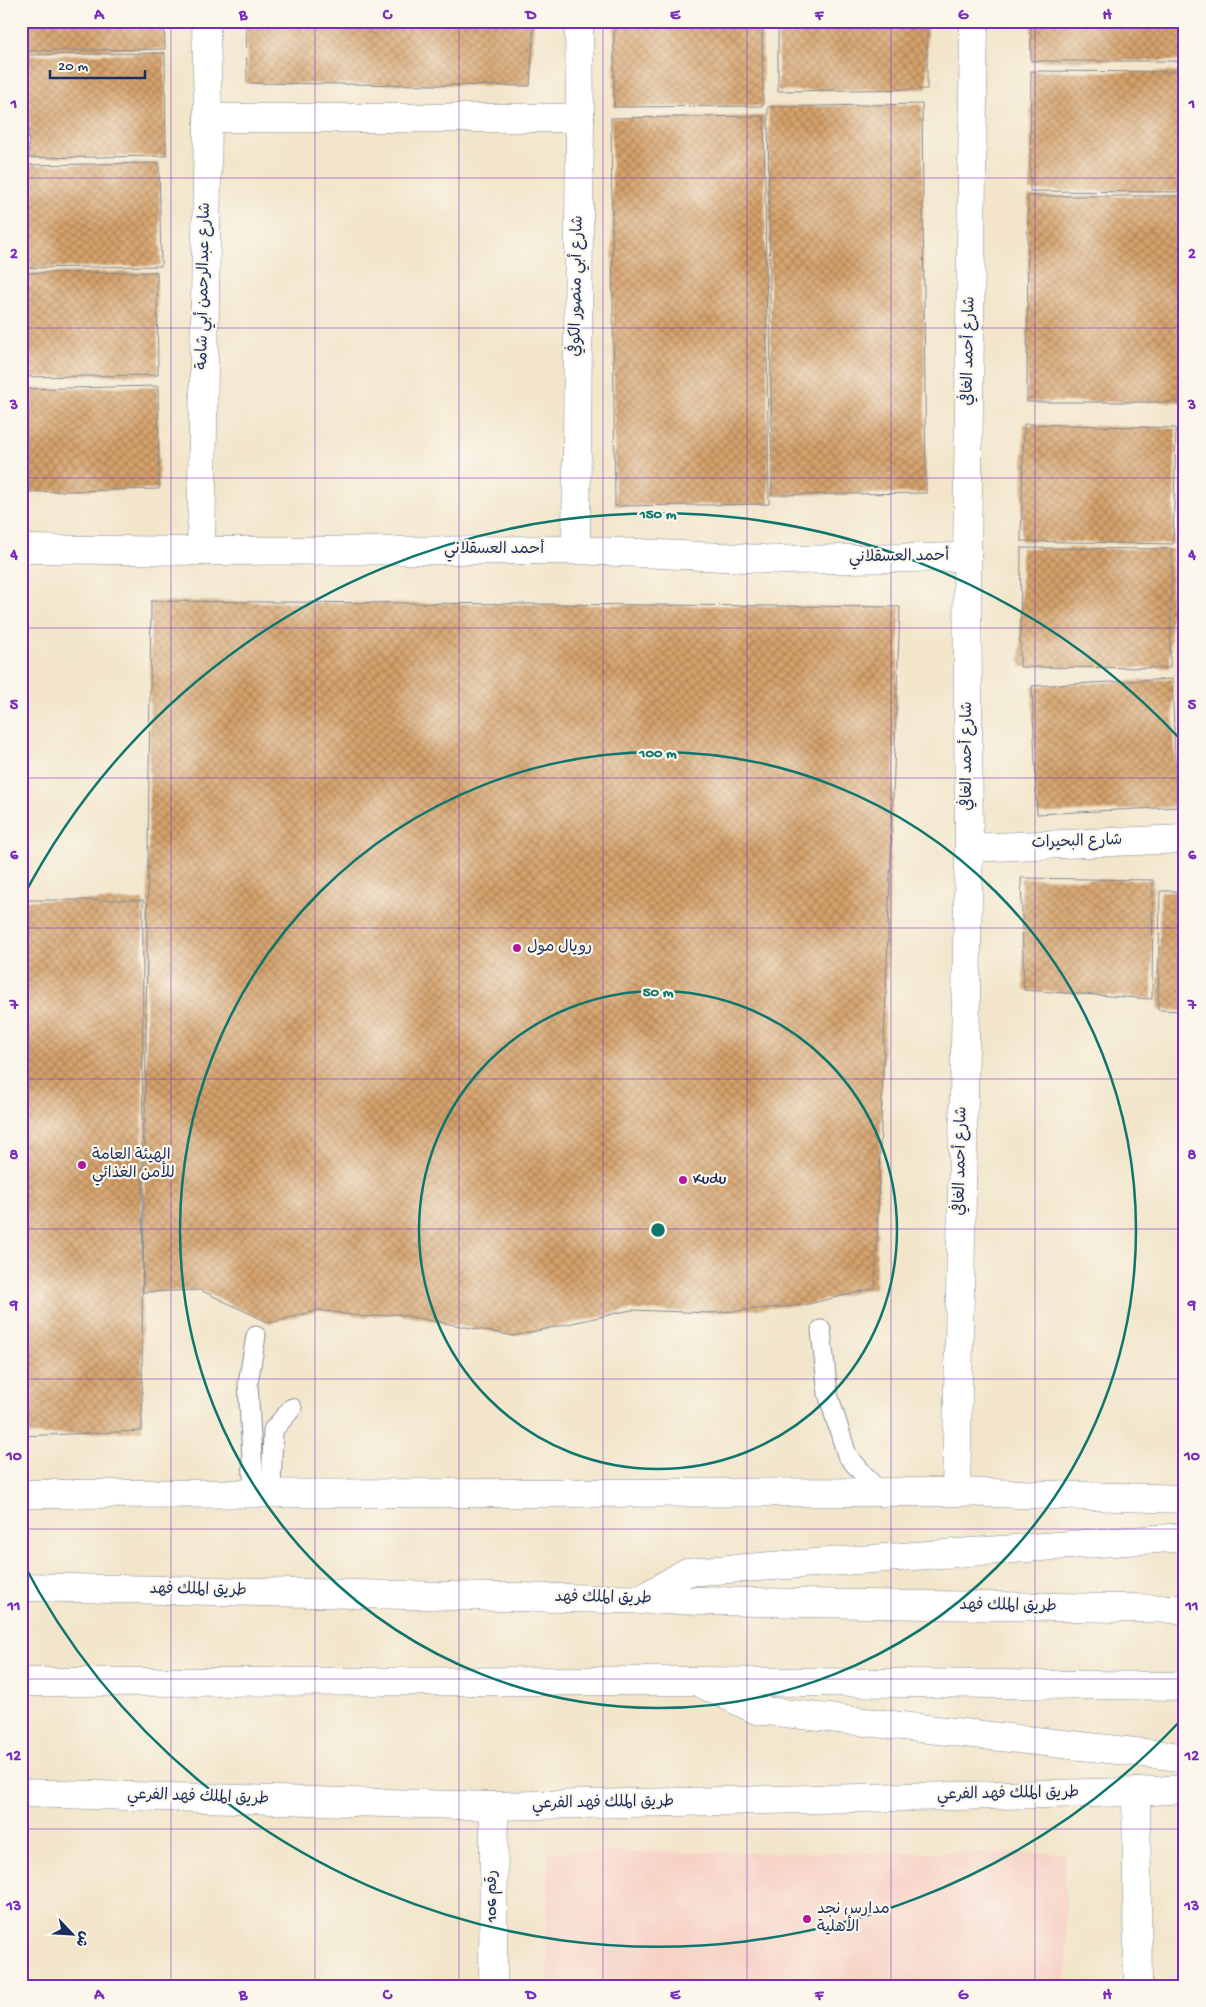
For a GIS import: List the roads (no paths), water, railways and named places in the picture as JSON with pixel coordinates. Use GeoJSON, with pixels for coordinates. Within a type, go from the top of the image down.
{"type":"FeatureCollection","features":[{"type":"Feature","properties":{"kind":"main road","name":"شارع عبدالرحمن أبي شامة"},"geometry":{"type":"LineString","coordinates":[[201,551],[208,118],[206,21]]}},
{"type":"Feature","properties":{"kind":"main road","name":"شارع أبي منصور الكوفي"},"geometry":{"type":"LineString","coordinates":[[576,550],[580,118],[579,21]]}},
{"type":"Feature","properties":{"kind":"main road","name":"شارع أحمد الغافي"},"geometry":{"type":"LineString","coordinates":[[956,1492],[969,848],[967,557],[974,21]]}},
{"type":"Feature","properties":{"kind":"main road"},"geometry":{"type":"LineString","coordinates":[[208,118],[580,118]]}},
{"type":"Feature","properties":{"kind":"main road","name":"أحمد العسقلاني"},"geometry":{"type":"LineString","coordinates":[[21,549],[201,551],[576,550],[784,560],[967,557]]}},
{"type":"Feature","properties":{"kind":"main road","name":"شارع البحيرات"},"geometry":{"type":"LineString","coordinates":[[969,848],[1185,839]]}},
{"type":"Feature","properties":{"kind":"main road"},"geometry":{"type":"LineString","coordinates":[[21,1494],[878,1491],[1185,1500]]}},
{"type":"Feature","properties":{"kind":"main road"},"geometry":{"type":"LineString","coordinates":[[639,1600],[687,1572],[1185,1537]]}},
{"type":"Feature","properties":{"kind":"main road","name":"طريق الملك فهد"},"geometry":{"type":"LineString","coordinates":[[21,1587],[1185,1609]]}},
{"type":"Feature","properties":{"kind":"main road"},"geometry":{"type":"LineString","coordinates":[[21,1682],[696,1681],[1185,1686]]}},
{"type":"Feature","properties":{"kind":"main road"},"geometry":{"type":"LineString","coordinates":[[696,1681],[756,1710],[1185,1759]]}},
{"type":"Feature","properties":{"kind":"main road","name":"طريق الملك فهد الفرعي"},"geometry":{"type":"LineString","coordinates":[[21,1793],[494,1806],[1136,1792],[1185,1789]]}},
{"type":"Feature","properties":{"kind":"main road"},"geometry":{"type":"LineString","coordinates":[[1136,1792],[1138,1986]]}},
{"type":"Feature","properties":{"kind":"main road","name":"رقم 106"},"geometry":{"type":"LineString","coordinates":[[493,1986],[494,1806]]}},
{"type":"Feature","properties":{"kind":"lane"},"geometry":{"type":"LineString","coordinates":[[821,1330],[828,1394],[847,1455],[878,1491]]}},
{"type":"Feature","properties":{"kind":"lane"},"geometry":{"type":"LineString","coordinates":[[256,1336],[248,1383],[262,1494]]}},
{"type":"Feature","properties":{"kind":"lane"},"geometry":{"type":"LineString","coordinates":[[262,1494],[273,1430],[292,1408]]}},
{"type":"Feature","properties":{"kind":"place","name":"رويال مول"},"geometry":{"type":"Point","coordinates":[517,948]}},
{"type":"Feature","properties":{"kind":"place","name":"الهيئة العامة للأمن الغذائي"},"geometry":{"type":"Point","coordinates":[82,1165]}},
{"type":"Feature","properties":{"kind":"place","name":"Kudu"},"geometry":{"type":"Point","coordinates":[683,1180]}},
{"type":"Feature","properties":{"kind":"place","name":"مدارس نجد الأهلية"},"geometry":{"type":"Point","coordinates":[807,1919]}}]}
